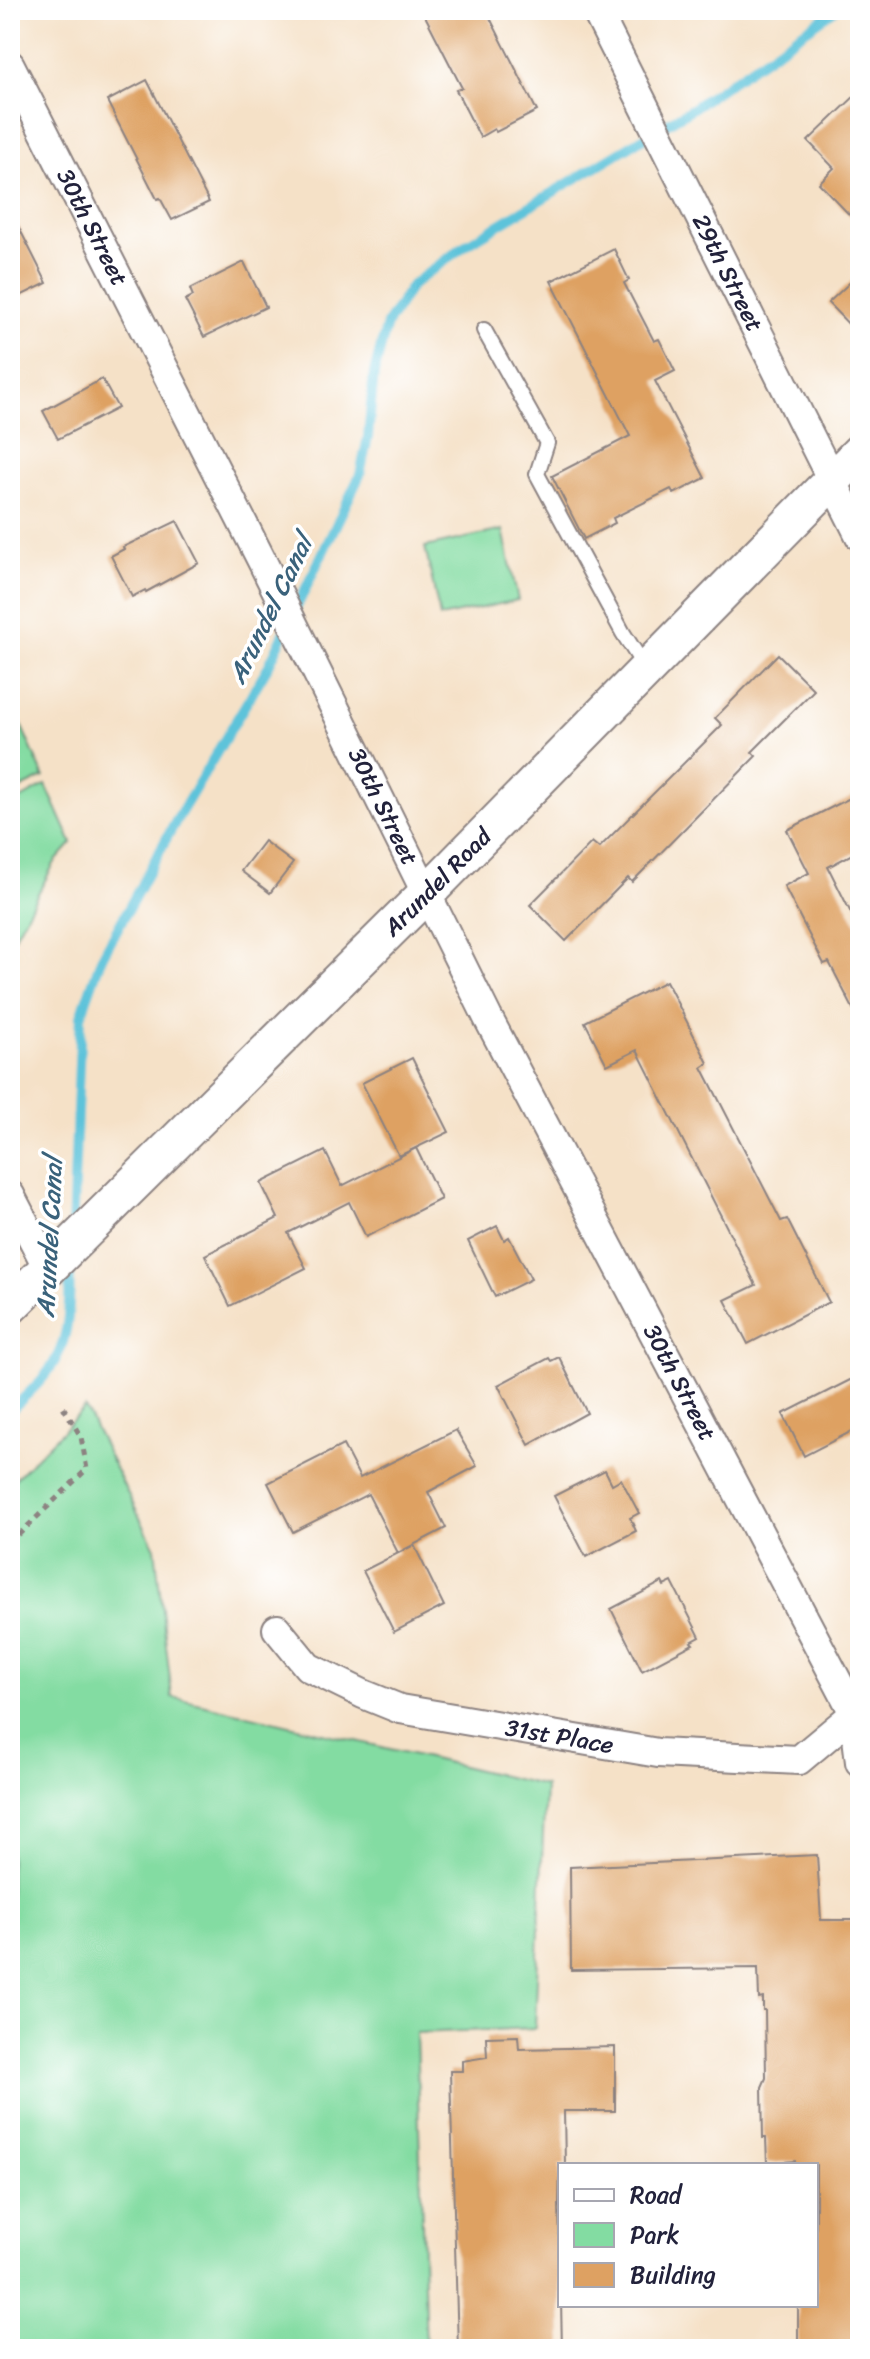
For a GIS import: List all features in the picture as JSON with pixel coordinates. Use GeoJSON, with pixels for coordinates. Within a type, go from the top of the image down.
{"type":"FeatureCollection","features":[{"type":"Feature","properties":{"kind":"street","name":"29th Street"},"geometry":{"type":"LineString","coordinates":[[596,10],[860,536]]}},
{"type":"Feature","properties":{"kind":"street","name":"30th Street"},"geometry":{"type":"LineString","coordinates":[[10,65],[262,561],[488,1018],[858,1712],[860,1762]]}},
{"type":"Feature","properties":{"kind":"street","name":"Arundel Road"},"geometry":{"type":"LineString","coordinates":[[10,1306],[426,894],[860,452]]}},
{"type":"Feature","properties":{"kind":"street"},"geometry":{"type":"LineString","coordinates":[[10,1195],[49,1270]]}},
{"type":"Feature","properties":{"kind":"street","name":"31st Place"},"geometry":{"type":"LineString","coordinates":[[277,1629],[308,1667],[400,1709],[658,1753],[799,1760],[858,1712]]}},
{"type":"Feature","properties":{"kind":"lane"},"geometry":{"type":"LineString","coordinates":[[484,330],[547,443],[537,474],[646,670]]}},
{"type":"Feature","properties":{"kind":"path"},"geometry":{"type":"LineString","coordinates":[[10,1543],[87,1469],[81,1437],[62,1405]]}},
{"type":"Feature","properties":{"kind":"green space"},"geometry":{"type":"Polygon","coordinates":[[[503,530],[518,600],[440,617],[425,547],[503,530]]]}},
{"type":"Feature","properties":{"kind":"green space"},"geometry":{"type":"Polygon","coordinates":[[[10,700],[44,777],[10,794],[10,700]]]}},
{"type":"Feature","properties":{"kind":"green space"},"geometry":{"type":"Polygon","coordinates":[[[46,785],[72,843],[55,862],[10,945],[10,805],[46,785]]]}},
{"type":"Feature","properties":{"kind":"green space"},"geometry":{"type":"Polygon","coordinates":[[[85,1408],[155,1548],[172,1697],[545,1786],[535,2028],[416,2033],[426,2349],[10,2349],[10,1484],[85,1408]]]}},
{"type":"Feature","properties":{"kind":"building"},"geometry":{"type":"Polygon","coordinates":[[[422,10],[486,10],[537,111],[480,137],[456,90],[462,88],[422,10]]]}},
{"type":"Feature","properties":{"kind":"building"},"geometry":{"type":"Polygon","coordinates":[[[147,80],[209,202],[172,220],[160,198],[157,199],[107,101],[147,80]]]}},
{"type":"Feature","properties":{"kind":"building"},"geometry":{"type":"Polygon","coordinates":[[[860,91],[860,226],[819,183],[834,168],[808,141],[860,91]]]}},
{"type":"Feature","properties":{"kind":"building"},"geometry":{"type":"Polygon","coordinates":[[[10,210],[47,283],[10,301],[10,210]]]}},
{"type":"Feature","properties":{"kind":"building"},"geometry":{"type":"Polygon","coordinates":[[[614,249],[629,280],[624,283],[654,341],[659,339],[675,371],[655,381],[705,478],[674,494],[671,489],[613,518],[615,523],[584,539],[552,476],[630,436],[551,281],[614,249]]]}},
{"type":"Feature","properties":{"kind":"building"},"geometry":{"type":"Polygon","coordinates":[[[244,262],[266,307],[204,337],[185,300],[193,296],[190,289],[244,262]]]}},
{"type":"Feature","properties":{"kind":"building"},"geometry":{"type":"Polygon","coordinates":[[[860,273],[860,336],[828,303],[860,273]]]}},
{"type":"Feature","properties":{"kind":"building"},"geometry":{"type":"Polygon","coordinates":[[[102,379],[118,408],[58,439],[43,411],[102,379]]]}},
{"type":"Feature","properties":{"kind":"building"},"geometry":{"type":"Polygon","coordinates":[[[177,521],[199,563],[132,597],[111,556],[177,521]]]}},
{"type":"Feature","properties":{"kind":"building"},"geometry":{"type":"Polygon","coordinates":[[[778,654],[814,690],[752,752],[756,756],[632,882],[628,878],[566,941],[530,905],[592,842],[599,848],[722,725],[715,718],[778,654]]]}},
{"type":"Feature","properties":{"kind":"building"},"geometry":{"type":"Polygon","coordinates":[[[860,793],[860,850],[828,867],[860,931],[860,1022],[829,962],[824,964],[784,886],[809,873],[787,830],[860,793]]]}},
{"type":"Feature","properties":{"kind":"building"},"geometry":{"type":"Polygon","coordinates":[[[264,841],[293,863],[270,893],[241,871],[264,841]]]}},
{"type":"Feature","properties":{"kind":"building"},"geometry":{"type":"Polygon","coordinates":[[[666,981],[708,1063],[702,1067],[781,1221],[787,1219],[829,1302],[748,1344],[725,1300],[756,1285],[637,1050],[607,1065],[585,1022],[666,981]]]}},
{"type":"Feature","properties":{"kind":"building"},"geometry":{"type":"Polygon","coordinates":[[[412,1058],[449,1132],[399,1156],[362,1083],[412,1058]]]}},
{"type":"Feature","properties":{"kind":"building"},"geometry":{"type":"Polygon","coordinates":[[[416,1148],[441,1199],[366,1237],[349,1202],[288,1233],[306,1268],[230,1306],[205,1255],[278,1218],[261,1183],[325,1151],[342,1186],[416,1148]]]}},
{"type":"Feature","properties":{"kind":"building"},"geometry":{"type":"Polygon","coordinates":[[[497,1226],[504,1240],[509,1237],[531,1279],[495,1297],[468,1241],[497,1226]]]}},
{"type":"Feature","properties":{"kind":"building"},"geometry":{"type":"Polygon","coordinates":[[[559,1357],[587,1413],[529,1445],[498,1385],[549,1358],[551,1361],[559,1357]]]}},
{"type":"Feature","properties":{"kind":"building"},"geometry":{"type":"Polygon","coordinates":[[[860,1375],[860,1427],[804,1456],[783,1414],[860,1375]]]}},
{"type":"Feature","properties":{"kind":"building"},"geometry":{"type":"Polygon","coordinates":[[[456,1430],[477,1466],[428,1492],[446,1528],[398,1553],[368,1494],[293,1532],[268,1483],[343,1445],[360,1478],[456,1430]]]}},
{"type":"Feature","properties":{"kind":"building"},"geometry":{"type":"Polygon","coordinates":[[[605,1470],[612,1484],[621,1479],[639,1513],[630,1518],[636,1531],[586,1557],[554,1496],[605,1470]]]}},
{"type":"Feature","properties":{"kind":"building"},"geometry":{"type":"Polygon","coordinates":[[[414,1545],[444,1606],[394,1632],[363,1571],[414,1545]]]}},
{"type":"Feature","properties":{"kind":"building"},"geometry":{"type":"Polygon","coordinates":[[[662,1582],[664,1586],[672,1582],[700,1637],[691,1642],[693,1644],[642,1671],[611,1609],[662,1582]]]}},
{"type":"Feature","properties":{"kind":"building"},"geometry":{"type":"Polygon","coordinates":[[[817,1855],[821,1920],[858,1920],[860,2349],[798,2349],[798,2307],[818,2307],[818,2163],[767,2163],[762,2087],[766,2078],[765,2010],[763,1998],[759,1999],[758,1968],[571,1970],[570,1867],[817,1855]]]}},
{"type":"Feature","properties":{"kind":"building"},"geometry":{"type":"Polygon","coordinates":[[[518,2036],[519,2049],[615,2047],[615,2111],[564,2111],[565,2163],[558,2163],[558,2307],[561,2307],[562,2349],[458,2349],[450,2071],[462,2071],[462,2061],[487,2057],[486,2037],[518,2036]]]}},
{"type":"Feature","properties":{"kind":"waterway","name":"Arundel Canal"},"geometry":{"type":"LineString","coordinates":[[72,1231],[81,1016],[101,959],[176,821],[269,665],[360,475],[368,437],[374,373],[387,324],[412,285],[467,244],[693,108],[835,10]]}},
{"type":"Feature","properties":{"kind":"waterway","name":"Arundel Canal"},"geometry":{"type":"LineString","coordinates":[[10,1411],[47,1373],[61,1347],[69,1310],[70,1259]]}}]}
